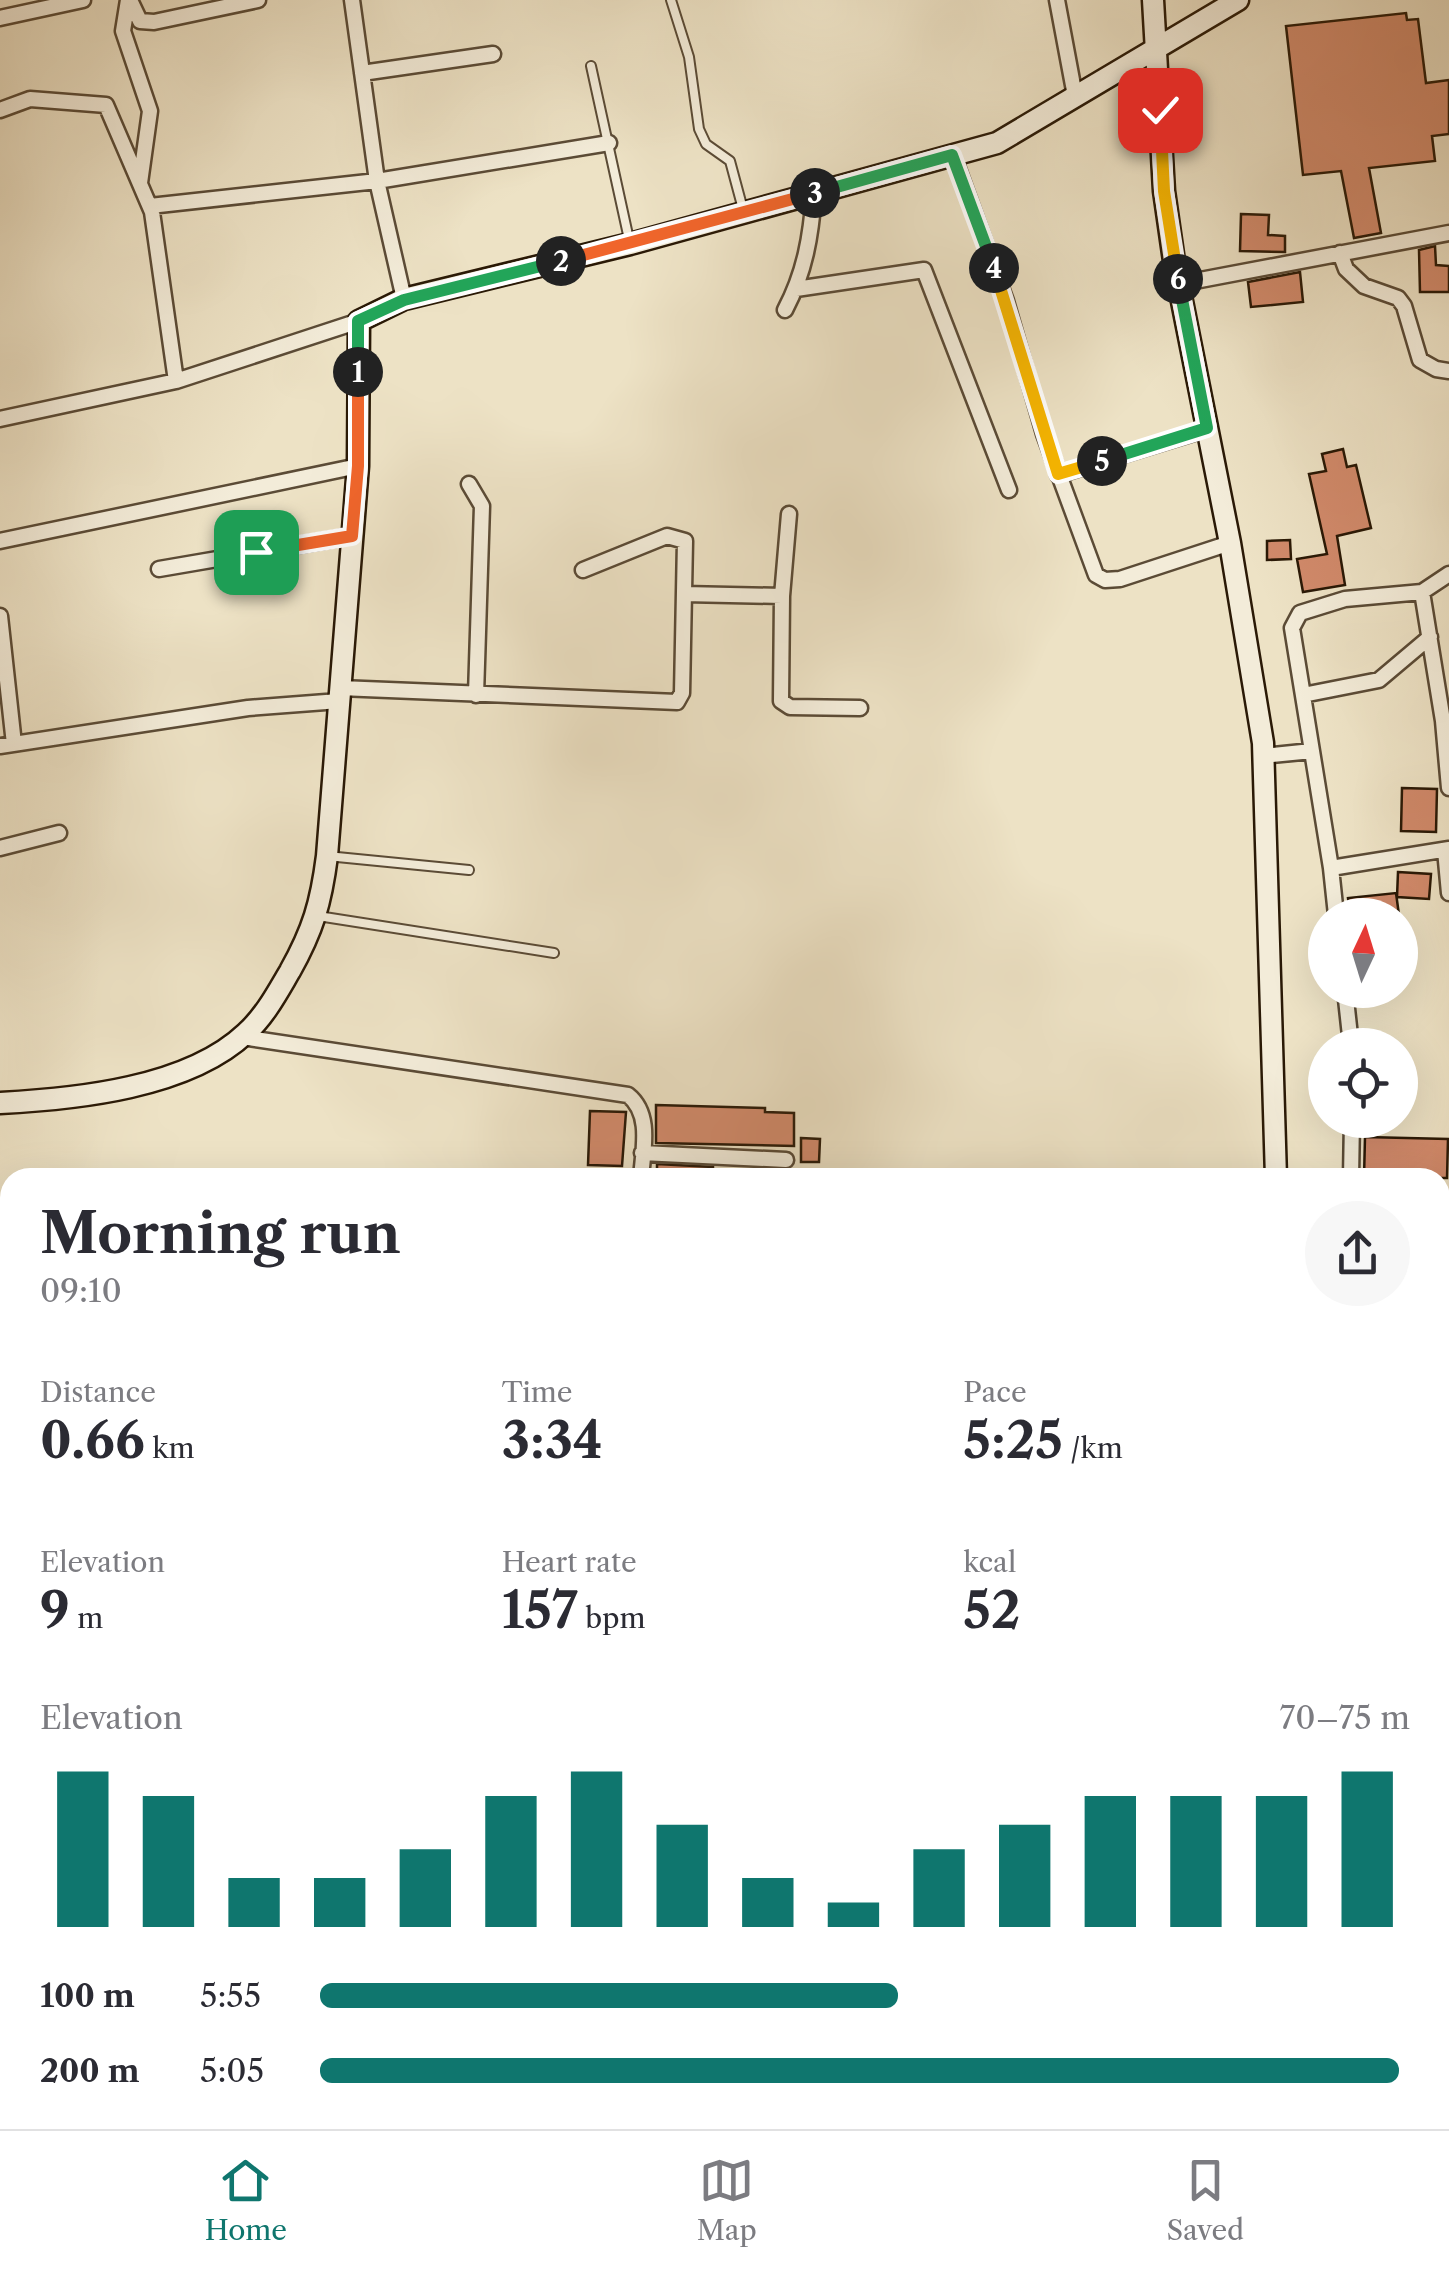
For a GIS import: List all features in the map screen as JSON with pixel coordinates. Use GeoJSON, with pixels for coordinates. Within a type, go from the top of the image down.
{"type":"FeatureCollection","features":[{"type":"Feature","properties":{"kind":"main road"},"geometry":{"type":"LineString","coordinates":[[1153,0],[1164,191],[1230,542],[1263,756],[1276,1168]]}},
{"type":"Feature","properties":{"kind":"main road"},"geometry":{"type":"LineString","coordinates":[[0,1103],[122,1089],[185,1071],[242,1037],[275,997],[318,916],[328,856],[358,466],[358,321],[404,300],[630,244],[997,143],[1238,0]]}},
{"type":"Feature","properties":{"kind":"street"},"geometry":{"type":"LineString","coordinates":[[0,18],[83,0]]}},
{"type":"Feature","properties":{"kind":"street"},"geometry":{"type":"LineString","coordinates":[[129,0],[140,21],[154,22],[258,0]]}},
{"type":"Feature","properties":{"kind":"street"},"geometry":{"type":"LineString","coordinates":[[129,0],[123,31],[150,111],[140,183]]}},
{"type":"Feature","properties":{"kind":"street"},"geometry":{"type":"LineString","coordinates":[[352,0],[377,181],[404,300]]}},
{"type":"Feature","properties":{"kind":"street"},"geometry":{"type":"LineString","coordinates":[[1057,0],[1075,96]]}},
{"type":"Feature","properties":{"kind":"street"},"geometry":{"type":"LineString","coordinates":[[362,73],[493,54]]}},
{"type":"Feature","properties":{"kind":"street"},"geometry":{"type":"LineString","coordinates":[[0,110],[30,99],[106,105],[150,206],[176,381]]}},
{"type":"Feature","properties":{"kind":"street"},"geometry":{"type":"LineString","coordinates":[[150,206],[377,181],[609,143]]}},
{"type":"Feature","properties":{"kind":"street"},"geometry":{"type":"LineString","coordinates":[[952,155],[1006,300],[1058,474],[1091,568],[1105,580],[1120,579],[1230,542]]}},
{"type":"Feature","properties":{"kind":"street"},"geometry":{"type":"LineString","coordinates":[[785,310],[796,289],[811,236],[814,194]]}},
{"type":"Feature","properties":{"kind":"street"},"geometry":{"type":"LineString","coordinates":[[1179,284],[1449,232]]}},
{"type":"Feature","properties":{"kind":"street"},"geometry":{"type":"LineString","coordinates":[[1340,253],[1346,269],[1364,286],[1398,298],[1404,306],[1420,360],[1449,372]]}},
{"type":"Feature","properties":{"kind":"street"},"geometry":{"type":"LineString","coordinates":[[796,289],[924,270],[1008,490]]}},
{"type":"Feature","properties":{"kind":"street"},"geometry":{"type":"LineString","coordinates":[[0,419],[176,381],[358,321]]}},
{"type":"Feature","properties":{"kind":"street"},"geometry":{"type":"LineString","coordinates":[[1058,474],[1207,428]]}},
{"type":"Feature","properties":{"kind":"street"},"geometry":{"type":"LineString","coordinates":[[0,540],[358,466]]}},
{"type":"Feature","properties":{"kind":"street"},"geometry":{"type":"LineString","coordinates":[[469,484],[482,506],[476,695]]}},
{"type":"Feature","properties":{"kind":"street"},"geometry":{"type":"LineString","coordinates":[[789,514],[782,596],[780,701],[790,707],[860,708]]}},
{"type":"Feature","properties":{"kind":"street"},"geometry":{"type":"LineString","coordinates":[[159,569],[352,536]]}},
{"type":"Feature","properties":{"kind":"street"},"geometry":{"type":"LineString","coordinates":[[0,616],[7,745],[340,694],[676,702],[682,693],[685,541],[667,536],[583,570]]}},
{"type":"Feature","properties":{"kind":"street"},"geometry":{"type":"LineString","coordinates":[[1334,898],[1292,628],[1300,613],[1345,599],[1422,592],[1449,574]]}},
{"type":"Feature","properties":{"kind":"street"},"geometry":{"type":"LineString","coordinates":[[1422,592],[1446,721],[1449,788]]}},
{"type":"Feature","properties":{"kind":"street"},"geometry":{"type":"LineString","coordinates":[[684,594],[782,596]]}},
{"type":"Feature","properties":{"kind":"street"},"geometry":{"type":"LineString","coordinates":[[1303,696],[1379,680],[1430,637]]}},
{"type":"Feature","properties":{"kind":"street"},"geometry":{"type":"LineString","coordinates":[[1263,756],[1312,751]]}},
{"type":"Feature","properties":{"kind":"street"},"geometry":{"type":"LineString","coordinates":[[0,848],[59,834]]}},
{"type":"Feature","properties":{"kind":"street"},"geometry":{"type":"LineString","coordinates":[[1331,868],[1447,850],[1449,893]]}},
{"type":"Feature","properties":{"kind":"street"},"geometry":{"type":"LineString","coordinates":[[242,1037],[628,1095],[637,1102],[644,1121],[641,1168]]}},
{"type":"Feature","properties":{"kind":"street"},"geometry":{"type":"LineString","coordinates":[[1351,1168],[1352,1138]]}},
{"type":"Feature","properties":{"kind":"street"},"geometry":{"type":"LineString","coordinates":[[642,1153],[786,1160]]}},
{"type":"Feature","properties":{"kind":"lane"},"geometry":{"type":"LineString","coordinates":[[671,0],[688,56],[699,129],[706,144],[730,161],[744,212]]}},
{"type":"Feature","properties":{"kind":"lane"},"geometry":{"type":"LineString","coordinates":[[590,66],[630,244]]}},
{"type":"Feature","properties":{"kind":"lane"},"geometry":{"type":"LineString","coordinates":[[328,856],[469,870]]}},
{"type":"Feature","properties":{"kind":"lane"},"geometry":{"type":"LineString","coordinates":[[318,916],[554,953]]}},
{"type":"Feature","properties":{"kind":"building"},"geometry":{"type":"Polygon","coordinates":[[[1406,13],[1407,20],[1418,19],[1426,83],[1449,80],[1449,134],[1432,136],[1435,161],[1369,168],[1381,233],[1354,238],[1341,171],[1303,175],[1286,26],[1406,13]]]}},
{"type":"Feature","properties":{"kind":"building"},"geometry":{"type":"Polygon","coordinates":[[[1241,214],[1269,215],[1268,235],[1285,236],[1285,252],[1240,251],[1241,214]]]}},
{"type":"Feature","properties":{"kind":"building"},"geometry":{"type":"Polygon","coordinates":[[[1435,246],[1436,265],[1449,266],[1449,292],[1420,292],[1419,250],[1435,246]]]}},
{"type":"Feature","properties":{"kind":"building"},"geometry":{"type":"Polygon","coordinates":[[[1300,272],[1303,302],[1251,307],[1248,282],[1300,272]]]}},
{"type":"Feature","properties":{"kind":"building"},"geometry":{"type":"Polygon","coordinates":[[[1343,449],[1347,467],[1356,465],[1371,528],[1337,536],[1345,585],[1303,592],[1297,559],[1327,554],[1309,474],[1326,471],[1322,454],[1343,449]]]}},
{"type":"Feature","properties":{"kind":"building"},"geometry":{"type":"Polygon","coordinates":[[[1290,540],[1291,559],[1267,560],[1267,541],[1290,540]]]}},
{"type":"Feature","properties":{"kind":"building"},"geometry":{"type":"Polygon","coordinates":[[[1402,788],[1437,789],[1436,832],[1401,831],[1402,788]]]}},
{"type":"Feature","properties":{"kind":"building"},"geometry":{"type":"Polygon","coordinates":[[[1398,872],[1431,874],[1429,899],[1397,897],[1398,872]]]}},
{"type":"Feature","properties":{"kind":"building"},"geometry":{"type":"Polygon","coordinates":[[[1396,893],[1397,898],[1348,898],[1396,893]]]}},
{"type":"Feature","properties":{"kind":"building"},"geometry":{"type":"Polygon","coordinates":[[[656,1105],[765,1108],[765,1112],[794,1113],[794,1146],[656,1143],[656,1105]]]}},
{"type":"Feature","properties":{"kind":"building"},"geometry":{"type":"Polygon","coordinates":[[[590,1111],[626,1112],[622,1166],[588,1165],[590,1111]]]}},
{"type":"Feature","properties":{"kind":"building"},"geometry":{"type":"Polygon","coordinates":[[[801,1138],[820,1139],[819,1162],[801,1162],[801,1138]]]}},
{"type":"Feature","properties":{"kind":"building"},"geometry":{"type":"Polygon","coordinates":[[[1365,1138],[1448,1139],[1447,1168],[1364,1168],[1365,1138]]]}},
{"type":"Feature","properties":{"kind":"building"},"geometry":{"type":"Polygon","coordinates":[[[657,1164],[713,1167],[713,1168],[657,1168],[657,1164]]]}},
{"type":"Feature","properties":{"kind":"route"},"geometry":{"type":"LineString","coordinates":[[256,552],[352,536],[358,466],[358,321],[404,300],[630,244],[952,155],[1006,300],[1058,474],[1207,428],[1174,261],[1164,191],[1160,110]]}}]}
